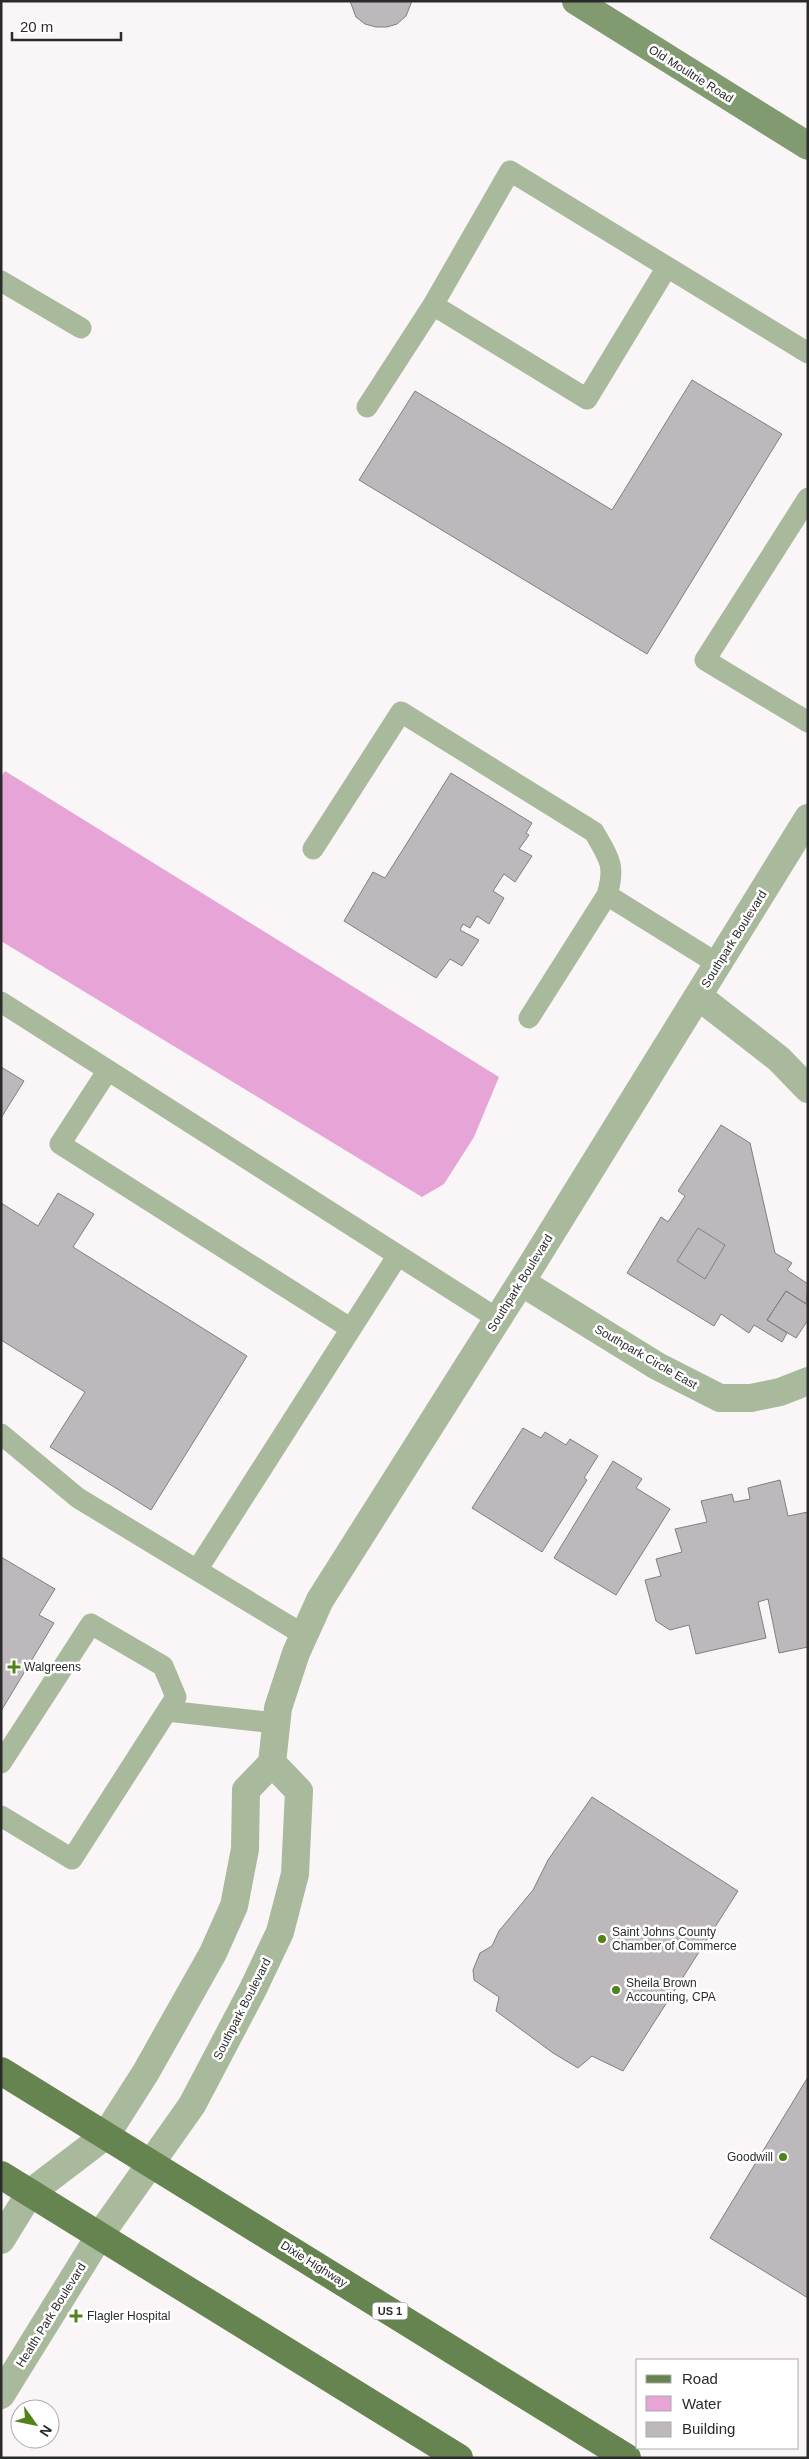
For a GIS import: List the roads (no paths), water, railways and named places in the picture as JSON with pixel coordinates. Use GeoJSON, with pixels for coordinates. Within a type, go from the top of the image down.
{"type":"FeatureCollection","features":[{"type":"Feature","properties":{"kind":"main road","name":"Old Moultrie Road"},"geometry":{"type":"LineString","coordinates":[[576,1],[808,146]]}},
{"type":"Feature","properties":{"kind":"main road","name":"Dixie Highway"},"geometry":{"type":"LineString","coordinates":[[1,2070],[627,2458]]}},
{"type":"Feature","properties":{"kind":"main road"},"geometry":{"type":"LineString","coordinates":[[1,2175],[459,2458]]}},
{"type":"Feature","properties":{"kind":"street","name":"Southpark Boulevard"},"geometry":{"type":"LineString","coordinates":[[100,2235],[153,2164],[192,2105],[280,1932],[295,1874],[298,1791],[272,1763],[275,1723],[293,1662],[320,1600],[498,1319],[808,818]]}},
{"type":"Feature","properties":{"kind":"street"},"geometry":{"type":"LineString","coordinates":[[698,996],[778,1059],[808,1090]]}},
{"type":"Feature","properties":{"kind":"street","name":"Southpark Circle East"},"geometry":{"type":"LineString","coordinates":[[521,1282],[657,1366],[720,1398],[751,1398],[780,1392],[808,1381]]}},
{"type":"Feature","properties":{"kind":"street"},"geometry":{"type":"LineString","coordinates":[[1,2240],[30,2193],[106,2135],[146,2072],[213,1953],[234,1906],[245,1849],[246,1790],[272,1763]]}},
{"type":"Feature","properties":{"kind":"street","name":"Health Park Boulevard"},"geometry":{"type":"LineString","coordinates":[[1,2395],[100,2235]]}},
{"type":"Feature","properties":{"kind":"lane"},"geometry":{"type":"LineString","coordinates":[[367,407],[433,304],[510,171],[808,354]]}},
{"type":"Feature","properties":{"kind":"lane"},"geometry":{"type":"LineString","coordinates":[[433,304],[587,399],[667,267]]}},
{"type":"Feature","properties":{"kind":"lane"},"geometry":{"type":"LineString","coordinates":[[1,282],[81,328]]}},
{"type":"Feature","properties":{"kind":"lane"},"geometry":{"type":"LineString","coordinates":[[808,498],[705,660],[808,722]]}},
{"type":"Feature","properties":{"kind":"lane"},"geometry":{"type":"LineString","coordinates":[[313,849],[401,712],[594,832],[607,854],[613,875],[607,895],[529,1018]]}},
{"type":"Feature","properties":{"kind":"lane"},"geometry":{"type":"LineString","coordinates":[[607,895],[718,964]]}},
{"type":"Feature","properties":{"kind":"lane"},"geometry":{"type":"LineString","coordinates":[[1,1002],[498,1319]]}},
{"type":"Feature","properties":{"kind":"lane"},"geometry":{"type":"LineString","coordinates":[[108,1070],[60,1144],[350,1328]]}},
{"type":"Feature","properties":{"kind":"lane"},"geometry":{"type":"LineString","coordinates":[[197,1570],[398,1255]]}},
{"type":"Feature","properties":{"kind":"lane"},"geometry":{"type":"LineString","coordinates":[[1,1434],[78,1498],[304,1635]]}},
{"type":"Feature","properties":{"kind":"lane"},"geometry":{"type":"LineString","coordinates":[[1,1763],[91,1624],[163,1666],[176,1697],[72,1859],[1,1816]]}},
{"type":"Feature","properties":{"kind":"lane"},"geometry":{"type":"LineString","coordinates":[[167,1711],[275,1723]]}},
{"type":"Feature","properties":{"kind":"water"},"geometry":{"type":"Polygon","coordinates":[[[5,771],[499,1077],[474,1137],[444,1184],[422,1197],[1,941],[1,777],[5,771]]]}},
{"type":"Feature","properties":{"kind":"place","name":"Walgreens"},"geometry":{"type":"Point","coordinates":[14,1667]}},
{"type":"Feature","properties":{"kind":"place","name":"Saint Johns County Chamber of Commerce"},"geometry":{"type":"Point","coordinates":[602,1939]}},
{"type":"Feature","properties":{"kind":"place","name":"Sheila Brown Accounting, CPA"},"geometry":{"type":"Point","coordinates":[616,1990]}},
{"type":"Feature","properties":{"kind":"place","name":"Goodwill"},"geometry":{"type":"Point","coordinates":[783,2157]}},
{"type":"Feature","properties":{"kind":"place","name":"Flagler Hospital"},"geometry":{"type":"Point","coordinates":[76,2316]}}]}
